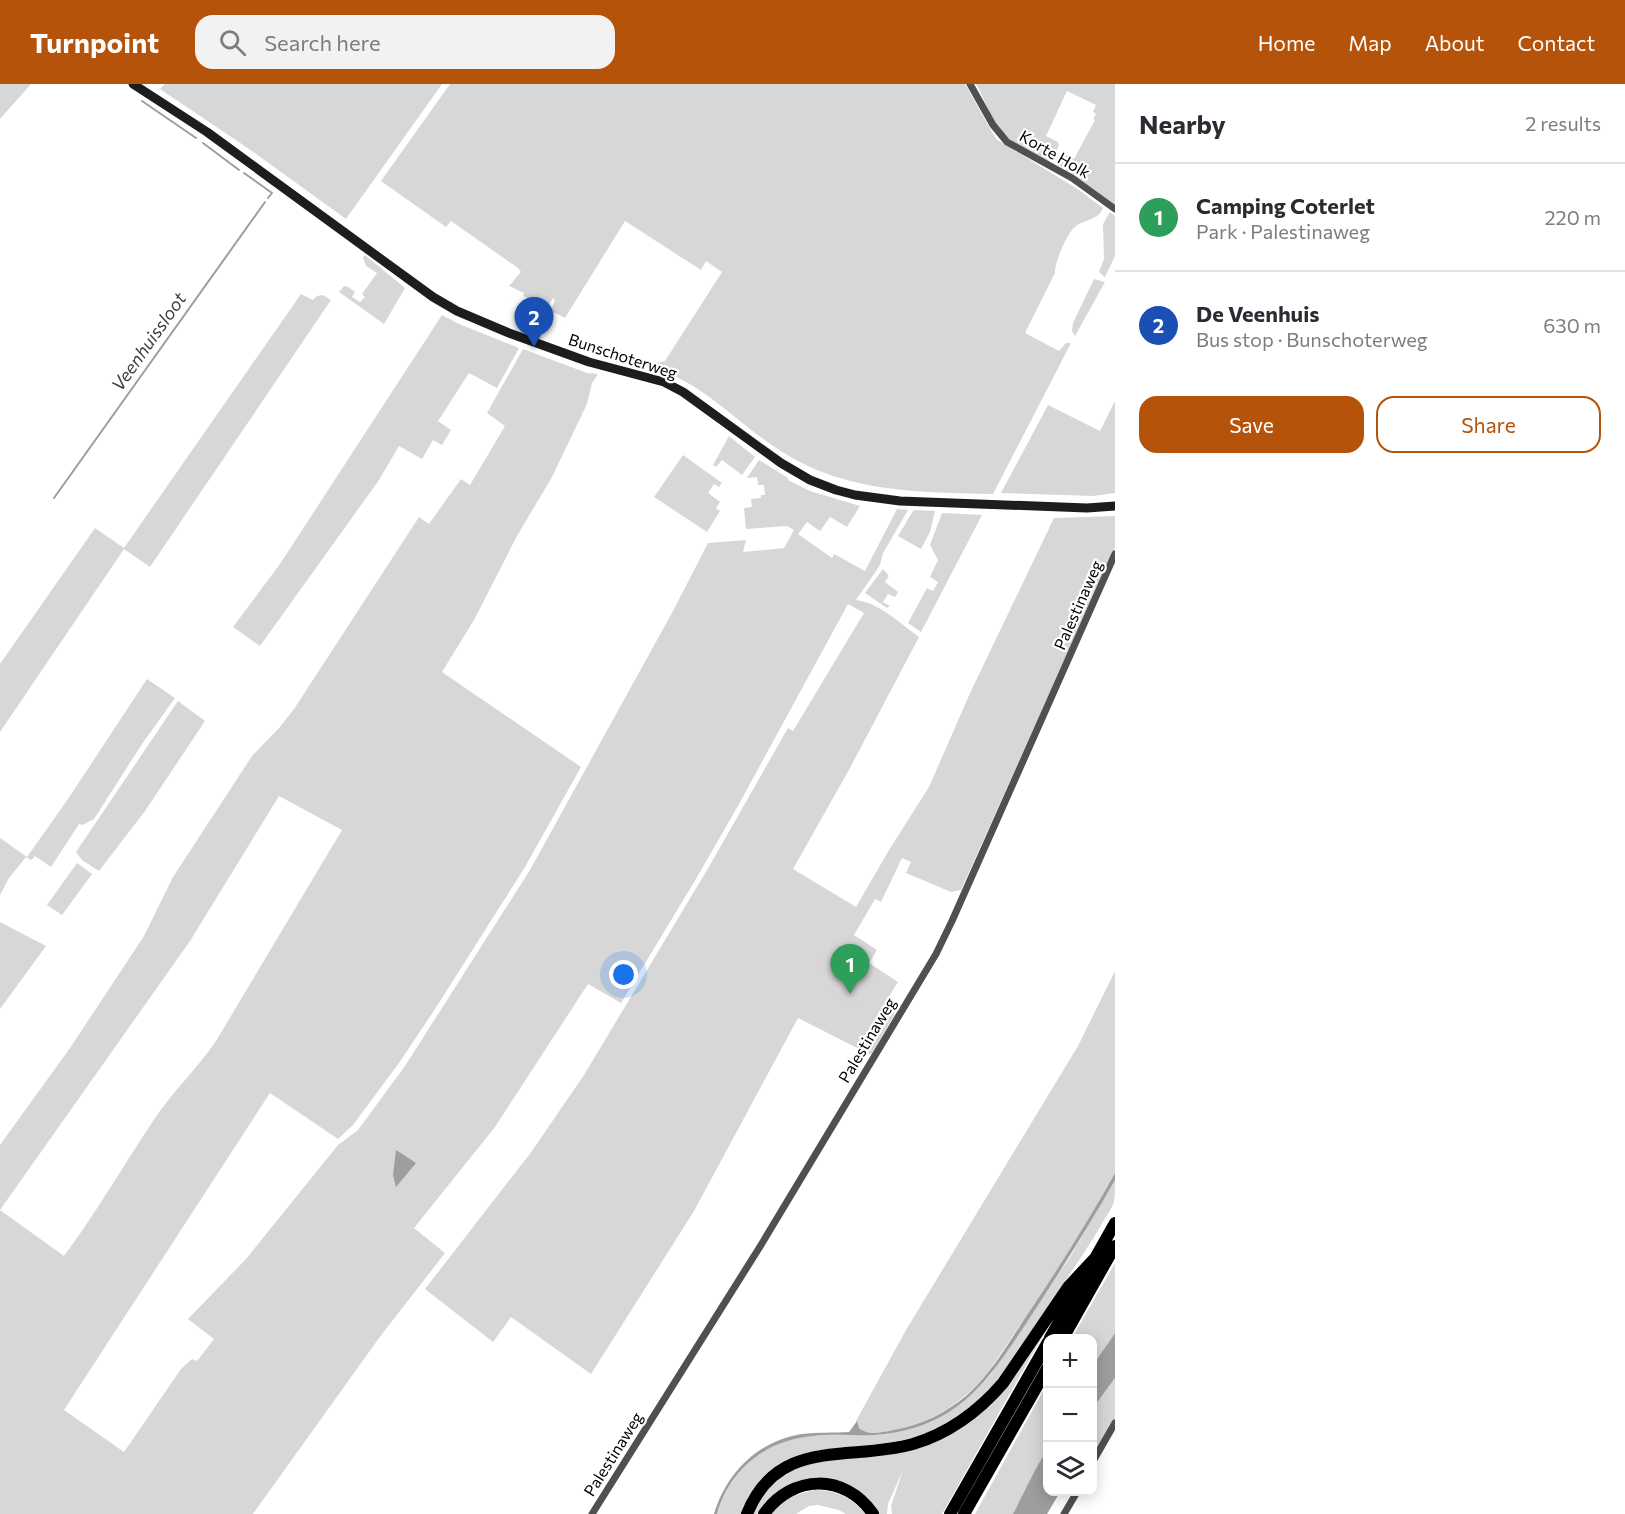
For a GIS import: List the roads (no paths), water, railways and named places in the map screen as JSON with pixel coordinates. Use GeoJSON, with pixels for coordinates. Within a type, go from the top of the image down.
{"type":"FeatureCollection","features":[{"type":"Feature","properties":{"kind":"highway"},"geometry":{"type":"LineString","coordinates":[[1052,1334],[1115,1222]]}},
{"type":"Feature","properties":{"kind":"highway"},"geometry":{"type":"LineString","coordinates":[[1065,1334],[1115,1246]]}},
{"type":"Feature","properties":{"kind":"highway"},"geometry":{"type":"LineString","coordinates":[[747,1514],[756,1496],[770,1479],[797,1462],[826,1454],[878,1450],[913,1444],[936,1436],[966,1419],[990,1397],[1006,1378],[1070,1286],[1096,1257]]}},
{"type":"Feature","properties":{"kind":"highway"},"geometry":{"type":"LineString","coordinates":[[950,1514],[1043,1349]]}},
{"type":"Feature","properties":{"kind":"highway"},"geometry":{"type":"LineString","coordinates":[[964,1514],[1043,1374]]}},
{"type":"Feature","properties":{"kind":"highway"},"geometry":{"type":"LineString","coordinates":[[764,1514],[773,1502],[787,1492],[816,1483],[834,1486],[853,1494],[873,1514]]}},
{"type":"Feature","properties":{"kind":"main road","name":"Bunschoterweg"},"geometry":{"type":"LineString","coordinates":[[133,84],[207,132],[433,297],[457,311],[589,362],[664,382],[683,392],[781,463],[810,480],[855,495],[900,501],[1087,508],[1115,506]]}},
{"type":"Feature","properties":{"kind":"street","name":"Korte Holk"},"geometry":{"type":"LineString","coordinates":[[970,84],[993,125],[1007,142],[1072,178],[1115,209]]}},
{"type":"Feature","properties":{"kind":"street","name":"Palestinaweg"},"geometry":{"type":"LineString","coordinates":[[592,1514],[760,1245],[936,954],[1115,554]]}},
{"type":"Feature","properties":{"kind":"street"},"geometry":{"type":"LineString","coordinates":[[1097,1454],[1115,1423]]}},
{"type":"Feature","properties":{"kind":"street"},"geometry":{"type":"LineString","coordinates":[[1064,1514],[1074,1496]]}},
{"type":"Feature","properties":{"kind":"waterway","name":"Veenhuissloot"},"geometry":{"type":"LineString","coordinates":[[142,101],[196,138]]}},
{"type":"Feature","properties":{"kind":"waterway","name":"Veenhuissloot"},"geometry":{"type":"LineString","coordinates":[[203,143],[239,170]]}},
{"type":"Feature","properties":{"kind":"waterway","name":"Veenhuissloot"},"geometry":{"type":"LineString","coordinates":[[244,173],[272,193],[268,198]]}},
{"type":"Feature","properties":{"kind":"waterway","name":"Veenhuissloot"},"geometry":{"type":"LineString","coordinates":[[54,498],[265,202]]}},
{"type":"Feature","properties":{"kind":"place","name":"De Veenhuis"},"geometry":{"type":"Point","coordinates":[534,347]}},
{"type":"Feature","properties":{"kind":"place","name":"Camping Coterlet"},"geometry":{"type":"Point","coordinates":[850,994]}}]}
